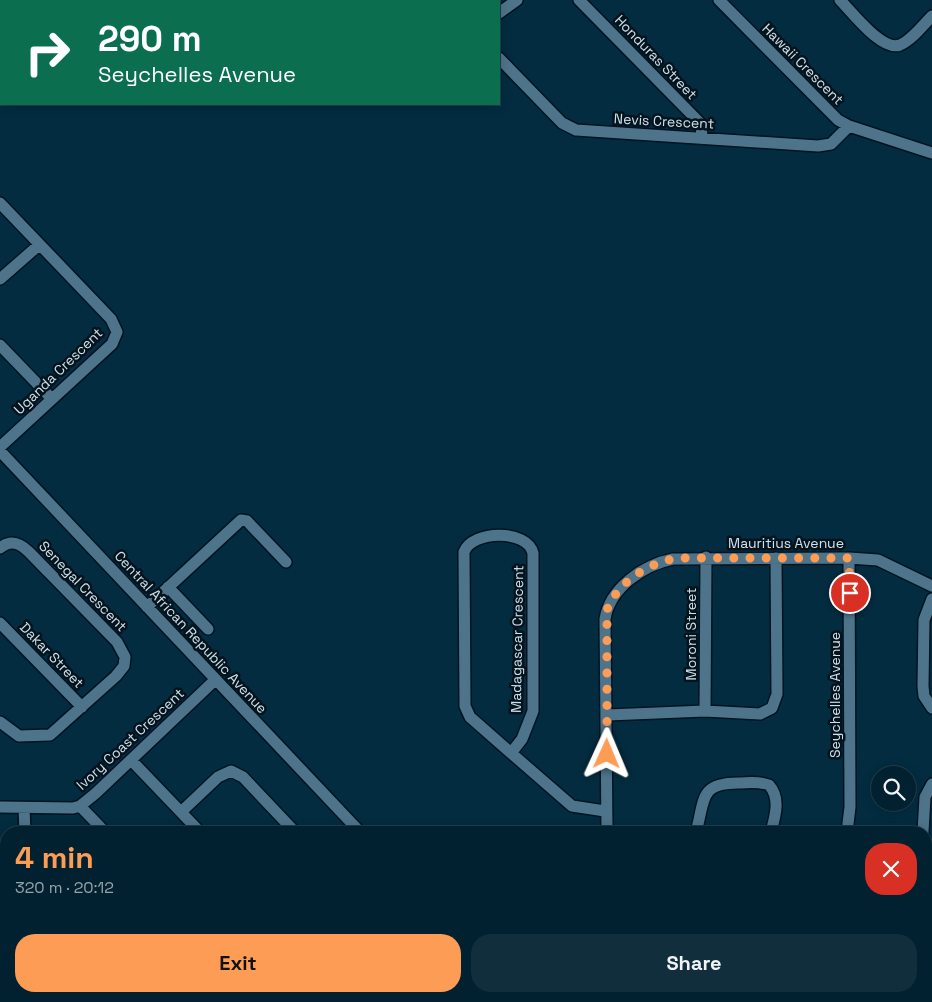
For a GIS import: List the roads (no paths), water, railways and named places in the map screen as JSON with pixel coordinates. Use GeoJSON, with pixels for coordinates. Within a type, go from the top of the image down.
{"type":"FeatureCollection","features":[{"type":"Feature","properties":{"kind":"street"},"geometry":{"type":"LineString","coordinates":[[500,12],[518,0]]}},
{"type":"Feature","properties":{"kind":"street","name":"Honduras Street"},"geometry":{"type":"LineString","coordinates":[[579,0],[700,124],[702,138]]}},
{"type":"Feature","properties":{"kind":"street","name":"Hawaii Crescent"},"geometry":{"type":"LineString","coordinates":[[719,0],[832,114],[849,126],[932,152]]}},
{"type":"Feature","properties":{"kind":"street"},"geometry":{"type":"LineString","coordinates":[[840,0],[879,40],[890,46],[898,46],[906,42],[932,16]]}},
{"type":"Feature","properties":{"kind":"street","name":"Nevis Crescent"},"geometry":{"type":"LineString","coordinates":[[500,59],[556,117],[572,129],[824,146],[831,144],[849,126]]}},
{"type":"Feature","properties":{"kind":"street","name":"Uganda Crescent"},"geometry":{"type":"LineString","coordinates":[[0,204],[110,319],[117,332],[112,344],[0,448]]}},
{"type":"Feature","properties":{"kind":"street"},"geometry":{"type":"LineString","coordinates":[[0,279],[39,245]]}},
{"type":"Feature","properties":{"kind":"street"},"geometry":{"type":"LineString","coordinates":[[0,345],[52,399]]}},
{"type":"Feature","properties":{"kind":"street","name":"Central African Republic Avenue"},"geometry":{"type":"LineString","coordinates":[[0,451],[354,826]]}},
{"type":"Feature","properties":{"kind":"street"},"geometry":{"type":"LineString","coordinates":[[147,607],[241,520],[247,521],[286,562]]}},
{"type":"Feature","properties":{"kind":"street","name":"Madagascar Crescent"},"geometry":{"type":"LineString","coordinates":[[511,753],[522,739],[533,711],[533,554],[528,544],[520,538],[483,537],[472,540],[464,552],[465,709],[470,718],[568,804],[605,811]]}},
{"type":"Feature","properties":{"kind":"street","name":"Senegal Crescent"},"geometry":{"type":"LineString","coordinates":[[0,548],[13,543],[23,546],[110,635],[124,653],[125,660],[121,670],[55,732],[46,736],[20,736],[0,722]]}},
{"type":"Feature","properties":{"kind":"street","name":"Mauritius Avenue"},"geometry":{"type":"LineString","coordinates":[[606,826],[605,811],[608,715],[605,624],[607,610],[612,597],[626,583],[659,563],[673,559],[706,557],[849,558],[878,560],[932,586]]}},
{"type":"Feature","properties":{"kind":"street","name":"Moroni Street"},"geometry":{"type":"LineString","coordinates":[[705,711],[706,557]]}},
{"type":"Feature","properties":{"kind":"street"},"geometry":{"type":"LineString","coordinates":[[608,715],[705,711],[756,715],[764,713],[775,704],[777,694],[776,558]]}},
{"type":"Feature","properties":{"kind":"street","name":"Seychelles Avenue"},"geometry":{"type":"LineString","coordinates":[[848,826],[850,807],[849,558]]}},
{"type":"Feature","properties":{"kind":"street"},"geometry":{"type":"LineString","coordinates":[[168,587],[208,629]]}},
{"type":"Feature","properties":{"kind":"street"},"geometry":{"type":"LineString","coordinates":[[932,599],[924,620],[923,677],[924,696],[932,708]]}},
{"type":"Feature","properties":{"kind":"street","name":"Dakar Street"},"geometry":{"type":"LineString","coordinates":[[0,622],[82,707]]}},
{"type":"Feature","properties":{"kind":"street","name":"Ivory Coast Crescent"},"geometry":{"type":"LineString","coordinates":[[0,807],[60,809],[80,806],[215,680]]}},
{"type":"Feature","properties":{"kind":"street"},"geometry":{"type":"LineString","coordinates":[[131,760],[194,826]]}},
{"type":"Feature","properties":{"kind":"street"},"geometry":{"type":"LineString","coordinates":[[181,812],[218,777],[231,771],[243,777],[289,826]]}},
{"type":"Feature","properties":{"kind":"street"},"geometry":{"type":"LineString","coordinates":[[698,826],[706,796],[712,786],[723,783],[755,783],[769,785],[776,796],[772,826]]}},
{"type":"Feature","properties":{"kind":"street"},"geometry":{"type":"LineString","coordinates":[[924,826],[926,792],[932,784]]}},
{"type":"Feature","properties":{"kind":"street"},"geometry":{"type":"LineString","coordinates":[[80,806],[99,826]]}},
{"type":"Feature","properties":{"kind":"street"},"geometry":{"type":"LineString","coordinates":[[24,808],[25,826]]}}]}
